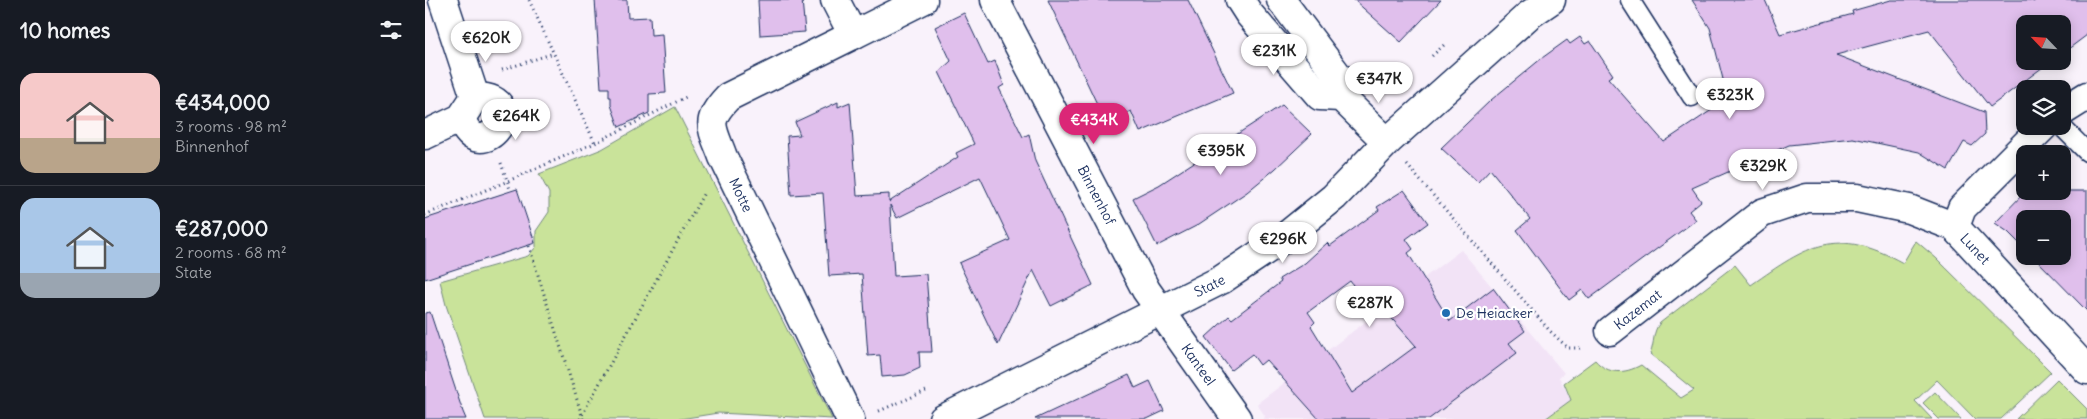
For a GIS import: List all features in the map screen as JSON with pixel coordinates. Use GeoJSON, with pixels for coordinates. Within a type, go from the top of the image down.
{"type":"FeatureCollection","features":[{"type":"Feature","properties":{"kind":"street"},"geometry":{"type":"LineString","coordinates":[[425,135],[468,98],[443,0]]}},
{"type":"Feature","properties":{"kind":"street"},"geometry":{"type":"LineString","coordinates":[[835,0],[853,35]]}},
{"type":"Feature","properties":{"kind":"street"},"geometry":{"type":"LineString","coordinates":[[715,110],[728,96],[923,0]]}},
{"type":"Feature","properties":{"kind":"street","name":"Binnenhof"},"geometry":{"type":"LineString","coordinates":[[995,0],[1146,290],[1160,310]]}},
{"type":"Feature","properties":{"kind":"street"},"geometry":{"type":"LineString","coordinates":[[1240,0],[1249,14],[1320,96],[1341,97],[1387,142]]}},
{"type":"Feature","properties":{"kind":"street"},"geometry":{"type":"LineString","coordinates":[[1281,0],[1342,81],[1341,97]]}},
{"type":"Feature","properties":{"kind":"street","name":"State"},"geometry":{"type":"LineString","coordinates":[[943,419],[1221,280],[1281,240],[1334,197],[1387,142],[1529,15],[1551,0]]}},
{"type":"Feature","properties":{"kind":"street"},"geometry":{"type":"LineString","coordinates":[[2071,106],[2087,96]]}},
{"type":"Feature","properties":{"kind":"street","name":"Motte"},"geometry":{"type":"LineString","coordinates":[[715,110],[711,124],[723,157],[861,417]]}},
{"type":"Feature","properties":{"kind":"street","name":"Lunet"},"geometry":{"type":"LineString","coordinates":[[2035,135],[1962,208],[1955,227],[2087,370]]}},
{"type":"Feature","properties":{"kind":"street","name":"Kazemat"},"geometry":{"type":"LineString","coordinates":[[1610,331],[1762,213],[1807,198],[1857,198],[1909,209],[1955,227]]}},
{"type":"Feature","properties":{"kind":"street","name":"Kanteel"},"geometry":{"type":"LineString","coordinates":[[1160,310],[1237,419]]}},
{"type":"Feature","properties":{"kind":"lane"},"geometry":{"type":"LineString","coordinates":[[1629,0],[1692,97]]}},
{"type":"Feature","properties":{"kind":"lane"},"geometry":{"type":"LineString","coordinates":[[2070,135],[2087,152]]}},
{"type":"Feature","properties":{"kind":"path"},"geometry":{"type":"LineString","coordinates":[[529,0],[595,143]]}},
{"type":"Feature","properties":{"kind":"path"},"geometry":{"type":"LineString","coordinates":[[1426,62],[1446,44]]}},
{"type":"Feature","properties":{"kind":"path"},"geometry":{"type":"LineString","coordinates":[[468,98],[553,53]]}},
{"type":"Feature","properties":{"kind":"path"},"geometry":{"type":"LineString","coordinates":[[425,214],[508,182],[595,143],[688,96],[715,110]]}},
{"type":"Feature","properties":{"kind":"path","name":"Kazemat"},"geometry":{"type":"LineString","coordinates":[[1387,142],[1550,330],[1568,348],[1587,348],[1610,331]]}},
{"type":"Feature","properties":{"kind":"path"},"geometry":{"type":"LineString","coordinates":[[582,418],[723,157]]}},
{"type":"Feature","properties":{"kind":"path"},"geometry":{"type":"LineString","coordinates":[[529,246],[582,418]]}},
{"type":"Feature","properties":{"kind":"path"},"geometry":{"type":"LineString","coordinates":[[861,417],[926,390]]}},
{"type":"Feature","properties":{"kind":"shaded area","name":"De Heiacker"},"geometry":{"type":"Polygon","coordinates":[[[1461,250],[1564,373],[1559,377],[1571,400],[1545,419],[1264,419],[1265,416],[1257,404],[1259,402],[1461,250]]]}},
{"type":"Feature","properties":{"kind":"green space"},"geometry":{"type":"Polygon","coordinates":[[[675,107],[832,419],[718,413],[680,419],[485,419],[446,305],[440,281],[528,256],[536,247],[536,231],[549,212],[549,193],[539,174],[602,149],[675,107]]]}},
{"type":"Feature","properties":{"kind":"green space"},"geometry":{"type":"Polygon","coordinates":[[[1916,241],[1936,258],[2051,372],[2001,419],[1975,419],[1937,380],[1915,401],[1932,419],[1545,419],[1571,400],[1564,383],[1595,360],[1605,368],[1617,372],[1641,365],[1681,398],[1694,390],[1650,354],[1657,326],[1735,265],[1751,285],[1789,259],[1823,245],[1840,243],[1859,245],[1903,263],[1916,241]]]}},
{"type":"Feature","properties":{"kind":"green space"},"geometry":{"type":"Polygon","coordinates":[[[2057,379],[2087,409],[2087,419],[2016,419],[2057,379]]]}},
{"type":"Feature","properties":{"kind":"green space"},"geometry":{"type":"Polygon","coordinates":[[[1935,392],[1961,419],[1939,419],[1923,403],[1935,392]]]}},
{"type":"Feature","properties":{"kind":"building"},"geometry":{"type":"Polygon","coordinates":[[[595,0],[627,0],[628,18],[650,17],[651,35],[662,34],[666,93],[649,94],[649,113],[619,127],[611,105],[609,88],[601,88],[595,0]]]}},
{"type":"Feature","properties":{"kind":"building"},"geometry":{"type":"Polygon","coordinates":[[[758,0],[802,0],[805,32],[760,35],[758,0]]]}},
{"type":"Feature","properties":{"kind":"building"},"geometry":{"type":"Polygon","coordinates":[[[1048,0],[1188,0],[1233,93],[1140,132],[1131,111],[1106,123],[1048,0]]]}},
{"type":"Feature","properties":{"kind":"building"},"geometry":{"type":"Polygon","coordinates":[[[1354,0],[1441,0],[1401,42],[1354,0]]]}},
{"type":"Feature","properties":{"kind":"building"},"geometry":{"type":"Polygon","coordinates":[[[1692,0],[1765,0],[1780,34],[1853,14],[1852,11],[1891,0],[2032,0],[2033,2],[2036,0],[2087,0],[2087,35],[2071,47],[2071,15],[2016,15],[2016,70],[2039,70],[2026,80],[2016,80],[2016,87],[1990,107],[1929,30],[1836,55],[1984,112],[1985,134],[1972,146],[1964,142],[1948,170],[1919,152],[1853,138],[1789,145],[1692,188],[1701,201],[1689,211],[1696,220],[1589,299],[1582,290],[1569,300],[1517,230],[1530,219],[1490,169],[1478,182],[1441,148],[1491,100],[1542,58],[1567,40],[1570,44],[1580,37],[1585,44],[1590,41],[1613,75],[1608,78],[1664,142],[1728,99],[1710,28],[1692,0]]]}},
{"type":"Feature","properties":{"kind":"building"},"geometry":{"type":"Polygon","coordinates":[[[964,13],[988,64],[995,61],[1004,85],[999,88],[1023,137],[1029,134],[1035,161],[1093,285],[1051,306],[1033,270],[998,345],[959,263],[1010,240],[980,177],[897,218],[890,205],[894,276],[926,274],[932,352],[919,352],[920,368],[905,375],[882,377],[880,355],[868,356],[862,274],[829,276],[823,193],[791,195],[787,136],[800,135],[795,122],[838,102],[838,107],[850,102],[857,196],[889,194],[889,202],[958,157],[956,153],[974,144],[939,72],[951,61],[935,27],[964,13]]]}},
{"type":"Feature","properties":{"kind":"building"},"geometry":{"type":"Polygon","coordinates":[[[1282,105],[1312,134],[1247,192],[1196,226],[1157,246],[1133,198],[1159,185],[1282,105]]]}},
{"type":"Feature","properties":{"kind":"building"},"geometry":{"type":"Polygon","coordinates":[[[517,189],[535,243],[425,279],[425,219],[517,189]]]}},
{"type":"Feature","properties":{"kind":"building"},"geometry":{"type":"Polygon","coordinates":[[[1404,190],[1428,223],[1406,239],[1413,249],[1408,253],[1450,321],[1493,288],[1525,331],[1509,343],[1517,353],[1429,419],[1317,419],[1266,360],[1260,365],[1252,354],[1231,370],[1206,337],[1229,316],[1232,319],[1281,282],[1279,279],[1305,263],[1327,243],[1330,246],[1379,210],[1377,207],[1404,190]],[[1350,281],[1308,312],[1315,322],[1311,326],[1352,393],[1416,346],[1364,287],[1358,292],[1350,281]]]}},
{"type":"Feature","properties":{"kind":"building"},"geometry":{"type":"Polygon","coordinates":[[[2071,191],[2087,191],[2087,311],[2042,265],[2071,265],[2071,210],[2016,210],[2016,240],[1995,223],[2017,200],[2071,200],[2071,191]]]}},
{"type":"Feature","properties":{"kind":"building"},"geometry":{"type":"Polygon","coordinates":[[[430,312],[466,419],[425,419],[425,313],[430,312]]]}},
{"type":"Feature","properties":{"kind":"building"},"geometry":{"type":"Polygon","coordinates":[[[1129,375],[1135,388],[1150,381],[1164,411],[1147,419],[1035,419],[1129,375]]]}},
{"type":"Feature","properties":{"kind":"place","name":"De Heiacker"},"geometry":{"type":"Point","coordinates":[1446,313]}}]}
